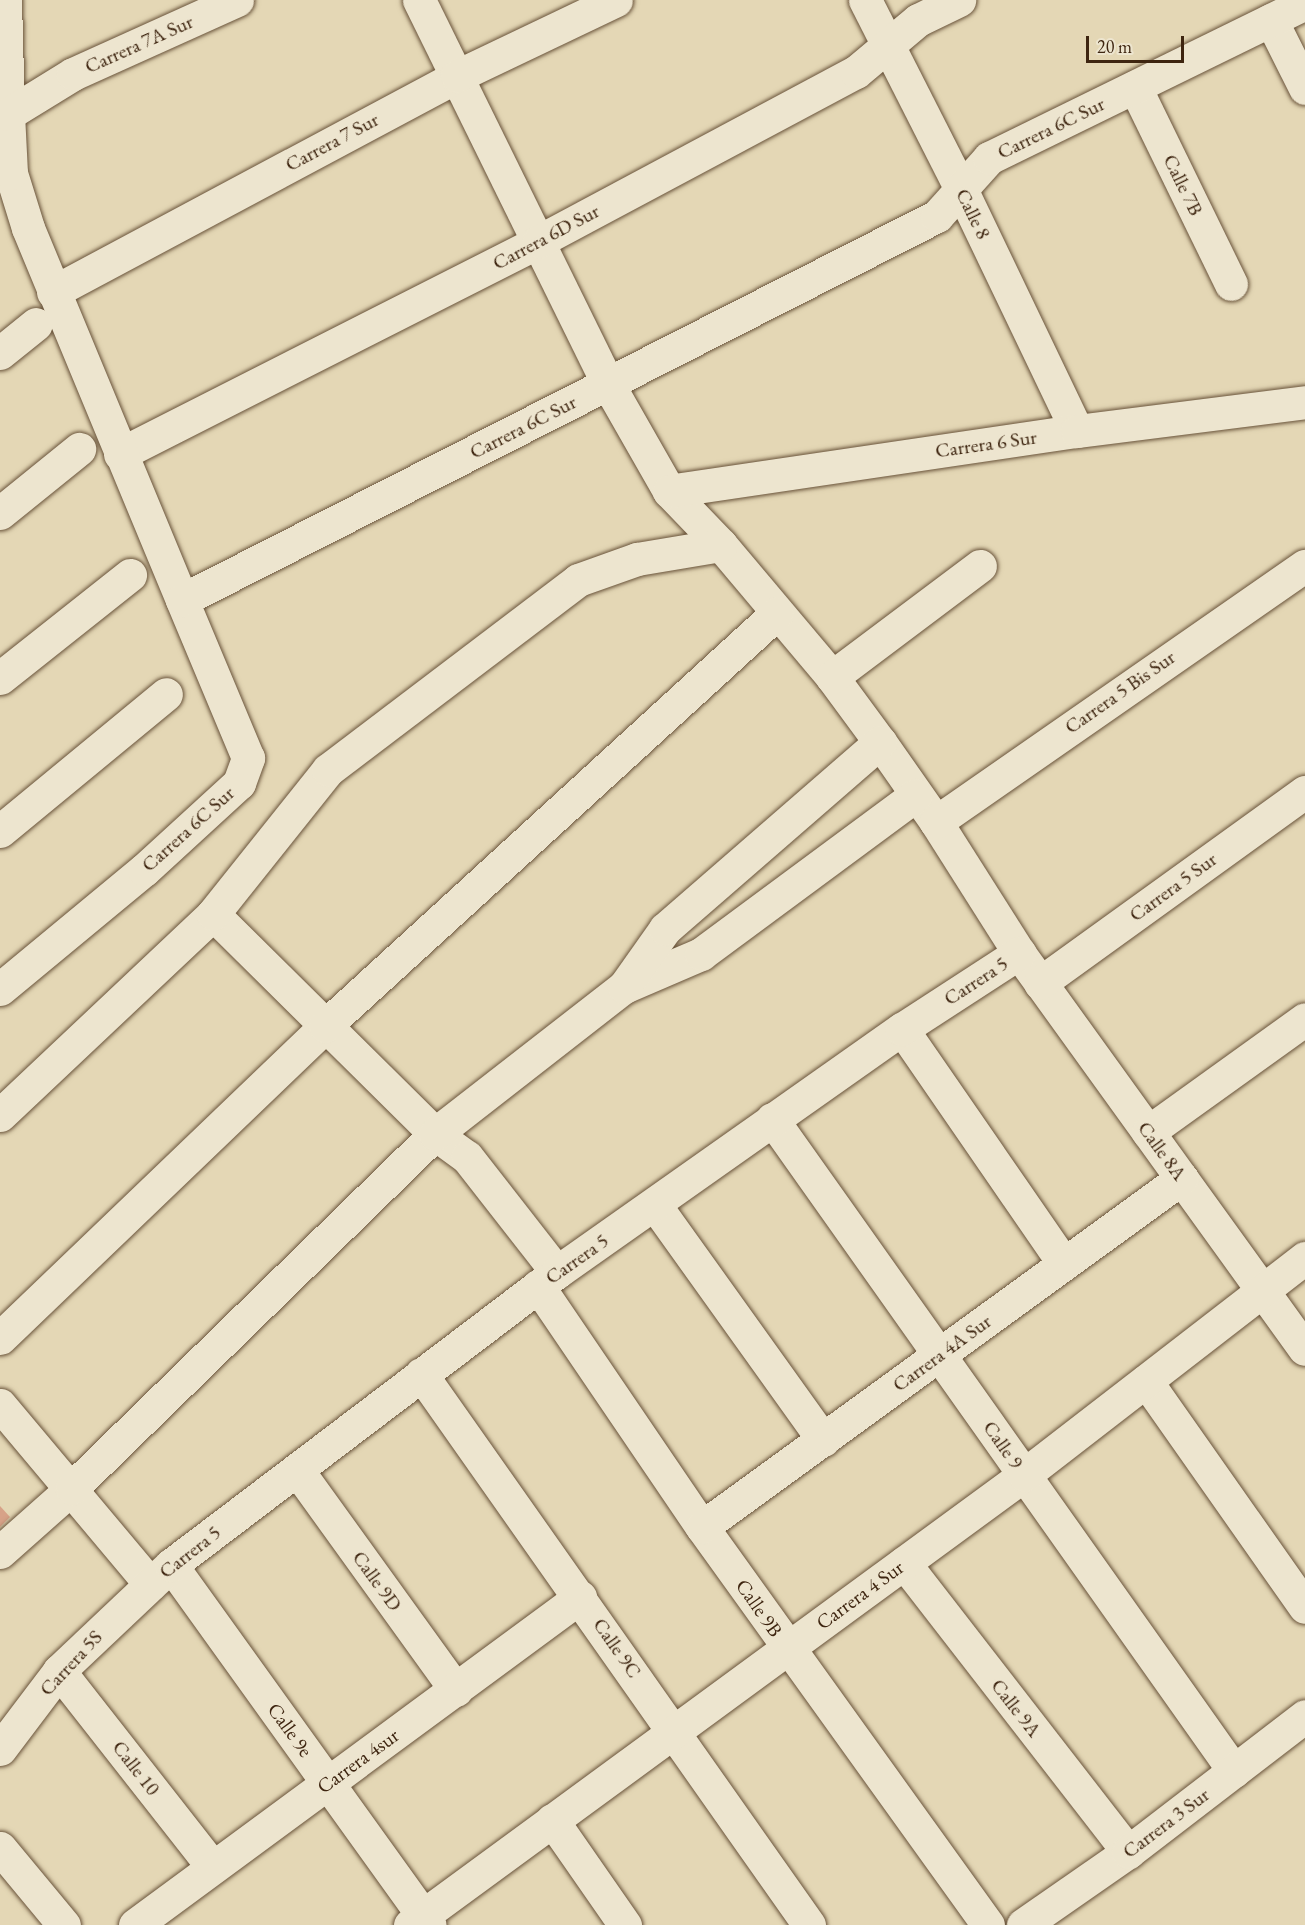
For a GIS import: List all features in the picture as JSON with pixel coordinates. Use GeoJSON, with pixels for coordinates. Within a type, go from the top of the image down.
{"type":"FeatureCollection","features":[{"type":"Feature","properties":{"kind":"street"},"geometry":{"type":"LineString","coordinates":[[5,0],[11,173],[53,292],[182,600]]}},
{"type":"Feature","properties":{"kind":"street","name":"Carrera 7A Sur"},"geometry":{"type":"LineString","coordinates":[[8,114],[73,74],[237,0]]}},
{"type":"Feature","properties":{"kind":"street","name":"Calle 8A"},"geometry":{"type":"LineString","coordinates":[[419,0],[608,384],[669,491],[721,545],[832,677],[936,822],[1040,983],[1305,1349]]}},
{"type":"Feature","properties":{"kind":"street","name":"Carrera 7 Sur"},"geometry":{"type":"LineString","coordinates":[[53,292],[457,76],[616,0]]}},
{"type":"Feature","properties":{"kind":"street","name":"Calle 8"},"geometry":{"type":"LineString","coordinates":[[865,0],[961,189],[1077,431]]}},
{"type":"Feature","properties":{"kind":"street","name":"Carrera 6D Sur"},"geometry":{"type":"LineString","coordinates":[[120,454],[539,241],[856,72],[889,48],[918,20],[959,0]]}},
{"type":"Feature","properties":{"kind":"street","name":"Carrera 6C Sur"},"geometry":{"type":"LineString","coordinates":[[0,988],[144,870],[239,783],[248,758],[182,600],[937,216],[989,158],[1305,3]]}},
{"type":"Feature","properties":{"kind":"street"},"geometry":{"type":"LineString","coordinates":[[1271,20],[1305,88]]}},
{"type":"Feature","properties":{"kind":"street","name":"Calle 7B"},"geometry":{"type":"LineString","coordinates":[[1135,87],[1232,284]]}},
{"type":"Feature","properties":{"kind":"street"},"geometry":{"type":"LineString","coordinates":[[0,353],[36,324]]}},
{"type":"Feature","properties":{"kind":"street","name":"Carrera 6 Sur"},"geometry":{"type":"LineString","coordinates":[[669,491],[1077,431],[1305,402]]}},
{"type":"Feature","properties":{"kind":"street"},"geometry":{"type":"LineString","coordinates":[[0,513],[79,449]]}},
{"type":"Feature","properties":{"kind":"street"},"geometry":{"type":"LineString","coordinates":[[0,1115],[213,914],[328,770],[578,580],[637,559],[721,545]]}},
{"type":"Feature","properties":{"kind":"street"},"geometry":{"type":"LineString","coordinates":[[832,677],[980,566]]}},
{"type":"Feature","properties":{"kind":"street","name":"Carrera 5 Bis Sur"},"geometry":{"type":"LineString","coordinates":[[936,822],[1305,566]]}},
{"type":"Feature","properties":{"kind":"street"},"geometry":{"type":"LineString","coordinates":[[0,678],[130,575]]}},
{"type":"Feature","properties":{"kind":"street"},"geometry":{"type":"LineString","coordinates":[[0,1338],[325,1026],[777,613]]}},
{"type":"Feature","properties":{"kind":"street"},"geometry":{"type":"LineString","coordinates":[[0,831],[166,694]]}},
{"type":"Feature","properties":{"kind":"street"},"geometry":{"type":"LineString","coordinates":[[624,987],[665,929],[880,742]]}},
{"type":"Feature","properties":{"kind":"street","name":"Carrera 5 Sur"},"geometry":{"type":"LineString","coordinates":[[1040,983],[1305,792]]}},
{"type":"Feature","properties":{"kind":"street"},"geometry":{"type":"LineString","coordinates":[[0,1552],[72,1488],[435,1134],[624,987],[701,954],[916,795]]}},
{"type":"Feature","properties":{"kind":"street","name":"Calle 9B"},"geometry":{"type":"LineString","coordinates":[[213,914],[435,1134],[467,1157],[548,1279],[702,1527],[988,1925]]}},
{"type":"Feature","properties":{"kind":"street","name":"Carrera 5"},"geometry":{"type":"LineString","coordinates":[[160,1575],[548,1279],[902,1029],[1019,953]]}},
{"type":"Feature","properties":{"kind":"street"},"geometry":{"type":"LineString","coordinates":[[1148,1132],[1305,1019]]}},
{"type":"Feature","properties":{"kind":"street"},"geometry":{"type":"LineString","coordinates":[[902,1029],[1064,1264]]}},
{"type":"Feature","properties":{"kind":"street","name":"Calle 9"},"geometry":{"type":"LineString","coordinates":[[772,1119],[1234,1771]]}},
{"type":"Feature","properties":{"kind":"street","name":"Carrera 4A Sur"},"geometry":{"type":"LineString","coordinates":[[702,1527],[1182,1178]]}},
{"type":"Feature","properties":{"kind":"street"},"geometry":{"type":"LineString","coordinates":[[655,1205],[823,1440]]}},
{"type":"Feature","properties":{"kind":"street","name":"Carrera 4 Sur"},"geometry":{"type":"LineString","coordinates":[[421,1921],[552,1820],[676,1732],[787,1647],[1024,1475],[1305,1258]]}},
{"type":"Feature","properties":{"kind":"street","name":"Calle 9C"},"geometry":{"type":"LineString","coordinates":[[421,1374],[676,1732],[809,1925]]}},
{"type":"Feature","properties":{"kind":"street"},"geometry":{"type":"LineString","coordinates":[[1146,1381],[1305,1608]]}},
{"type":"Feature","properties":{"kind":"street","name":"Calle 9e"},"geometry":{"type":"LineString","coordinates":[[0,1405],[72,1488],[160,1575],[328,1782],[421,1921]]}},
{"type":"Feature","properties":{"kind":"street","name":"Calle 9D"},"geometry":{"type":"LineString","coordinates":[[298,1471],[456,1690]]}},
{"type":"Feature","properties":{"kind":"street","name":"Calle 9A"},"geometry":{"type":"LineString","coordinates":[[904,1563],[1128,1852]]}},
{"type":"Feature","properties":{"kind":"street","name":"Carrera 5S"},"geometry":{"type":"LineString","coordinates":[[0,1749],[59,1671],[160,1575]]}},
{"type":"Feature","properties":{"kind":"street","name":"Carrera 4sur"},"geometry":{"type":"LineString","coordinates":[[135,1925],[212,1866],[456,1690],[580,1597]]}},
{"type":"Feature","properties":{"kind":"street","name":"Calle 10"},"geometry":{"type":"LineString","coordinates":[[59,1671],[212,1866]]}},
{"type":"Feature","properties":{"kind":"street","name":"Carrera 3 Sur"},"geometry":{"type":"LineString","coordinates":[[1023,1925],[1128,1852],[1305,1716]]}},
{"type":"Feature","properties":{"kind":"street"},"geometry":{"type":"LineString","coordinates":[[552,1820],[625,1925]]}},
{"type":"Feature","properties":{"kind":"street"},"geometry":{"type":"LineString","coordinates":[[0,1848],[64,1925]]}},
{"type":"Feature","properties":{"kind":"building"},"geometry":{"type":"Polygon","coordinates":[[[0,1506],[10,1517],[0,1527],[0,1506]]]}}]}
